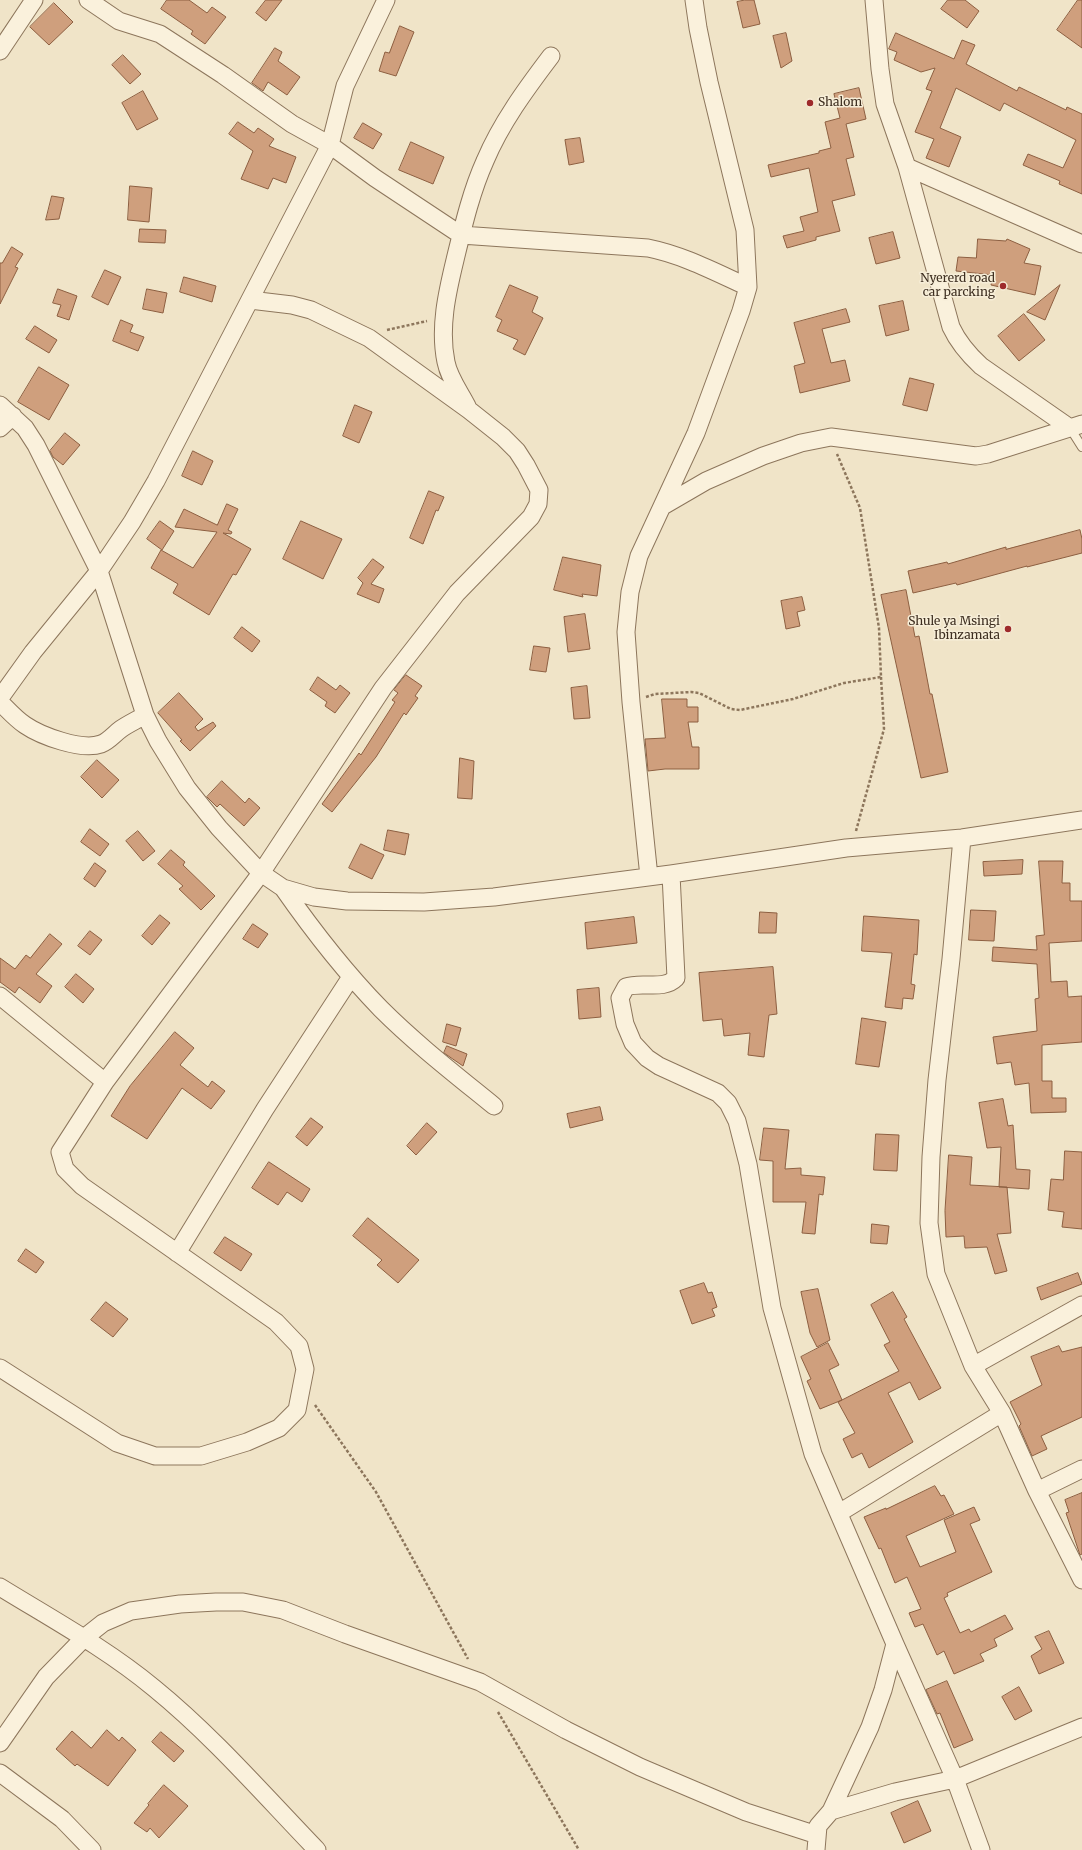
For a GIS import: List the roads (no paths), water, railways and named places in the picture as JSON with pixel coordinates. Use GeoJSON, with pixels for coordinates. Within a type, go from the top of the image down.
{"type":"FeatureCollection","features":[{"type":"Feature","properties":{"kind":"street"},"geometry":{"type":"LineString","coordinates":[[0,51],[34,0]]}},
{"type":"Feature","properties":{"kind":"street"},"geometry":{"type":"LineString","coordinates":[[88,0],[119,21],[160,34],[223,75],[292,124],[330,145],[375,178],[461,235],[648,248],[668,252],[686,259],[748,287]]}},
{"type":"Feature","properties":{"kind":"street"},"geometry":{"type":"LineString","coordinates":[[0,698],[33,652],[99,571],[132,522],[156,482],[183,433],[215,365],[330,145],[345,86],[386,0]]}},
{"type":"Feature","properties":{"kind":"street"},"geometry":{"type":"LineString","coordinates":[[649,876],[631,702],[626,632],[630,592],[639,556],[696,432],[742,312],[748,287],[745,230],[709,82],[694,0]]}},
{"type":"Feature","properties":{"kind":"street"},"geometry":{"type":"LineString","coordinates":[[874,0],[880,69],[886,104],[907,167],[951,327],[956,338],[968,354],[981,366],[1076,426]]}},
{"type":"Feature","properties":{"kind":"street"},"geometry":{"type":"LineString","coordinates":[[470,410],[450,374],[446,363],[443,319],[461,235],[475,187],[485,161],[504,123],[529,85],[551,56]]}},
{"type":"Feature","properties":{"kind":"street"},"geometry":{"type":"LineString","coordinates":[[907,167],[1082,244]]}},
{"type":"Feature","properties":{"kind":"street"},"geometry":{"type":"LineString","coordinates":[[0,1368],[117,1443],[155,1456],[201,1456],[247,1442],[279,1428],[297,1410],[305,1369],[298,1346],[276,1322],[82,1186],[65,1169],[60,1152],[105,1082],[261,873],[387,682],[457,593],[531,517],[538,504],[539,490],[517,451],[503,437],[470,410],[369,338],[311,310],[292,305],[250,300]]}},
{"type":"Feature","properties":{"kind":"street"},"geometry":{"type":"LineString","coordinates":[[0,405],[25,428],[36,445],[99,571],[145,715],[158,741],[187,788],[219,828],[261,873],[283,888],[314,897],[347,901],[424,902],[494,897],[671,874],[846,848],[962,838],[1082,820]]}},
{"type":"Feature","properties":{"kind":"street"},"geometry":{"type":"LineString","coordinates":[[0,428],[13,416]]}},
{"type":"Feature","properties":{"kind":"street"},"geometry":{"type":"LineString","coordinates":[[663,506],[706,481],[763,456],[802,443],[830,437],[976,456],[988,454],[1076,426]]}},
{"type":"Feature","properties":{"kind":"street"},"geometry":{"type":"LineString","coordinates":[[0,702],[25,725],[39,733],[71,744],[85,746],[101,744],[108,741],[121,729],[145,715]]}},
{"type":"Feature","properties":{"kind":"street"},"geometry":{"type":"LineString","coordinates":[[962,838],[951,959],[936,1080],[931,1158],[929,1224],[936,1274],[973,1366],[1002,1414],[1037,1491],[1082,1580]]}},
{"type":"Feature","properties":{"kind":"street"},"geometry":{"type":"LineString","coordinates":[[671,874],[676,978],[667,984],[632,985],[626,987],[620,998],[625,1024],[633,1043],[647,1058],[684,1078],[718,1093],[728,1103],[737,1121],[748,1164],[772,1308],[813,1454],[955,1779],[981,1850]]}},
{"type":"Feature","properties":{"kind":"street"},"geometry":{"type":"LineString","coordinates":[[283,888],[329,951],[382,1010],[418,1043],[494,1106]]}},
{"type":"Feature","properties":{"kind":"street"},"geometry":{"type":"LineString","coordinates":[[177,1253],[265,1109],[351,977]]}},
{"type":"Feature","properties":{"kind":"street"},"geometry":{"type":"LineString","coordinates":[[0,996],[105,1082]]}},
{"type":"Feature","properties":{"kind":"street"},"geometry":{"type":"LineString","coordinates":[[973,1366],[1024,1336],[1082,1305]]}},
{"type":"Feature","properties":{"kind":"street"},"geometry":{"type":"LineString","coordinates":[[839,1513],[1002,1414]]}},
{"type":"Feature","properties":{"kind":"street"},"geometry":{"type":"LineString","coordinates":[[1037,1491],[1082,1469]]}},
{"type":"Feature","properties":{"kind":"street"},"geometry":{"type":"LineString","coordinates":[[0,1587],[84,1638],[154,1688],[210,1739],[317,1850]]}},
{"type":"Feature","properties":{"kind":"street"},"geometry":{"type":"LineString","coordinates":[[0,1743],[46,1677],[84,1638],[104,1623],[131,1611],[180,1604],[243,1602],[283,1610],[345,1634],[480,1682],[566,1730],[640,1767],[816,1842],[818,1826],[831,1811],[870,1727],[883,1690],[895,1644]]}},
{"type":"Feature","properties":{"kind":"street"},"geometry":{"type":"LineString","coordinates":[[831,1811],[895,1792],[955,1779],[1082,1727]]}},
{"type":"Feature","properties":{"kind":"street"},"geometry":{"type":"LineString","coordinates":[[0,1773],[62,1819],[92,1850]]}},
{"type":"Feature","properties":{"kind":"lane"},"geometry":{"type":"LineString","coordinates":[[1076,426],[1082,447]]}},
{"type":"Feature","properties":{"kind":"place","name":"Shalom"},"geometry":{"type":"Point","coordinates":[810,103]}},
{"type":"Feature","properties":{"kind":"place","name":"Nyererd road car parcking"},"geometry":{"type":"Point","coordinates":[1003,286]}},
{"type":"Feature","properties":{"kind":"place","name":"Shule ya Msingi Ibinzamata"},"geometry":{"type":"Point","coordinates":[1008,629]}}]}
